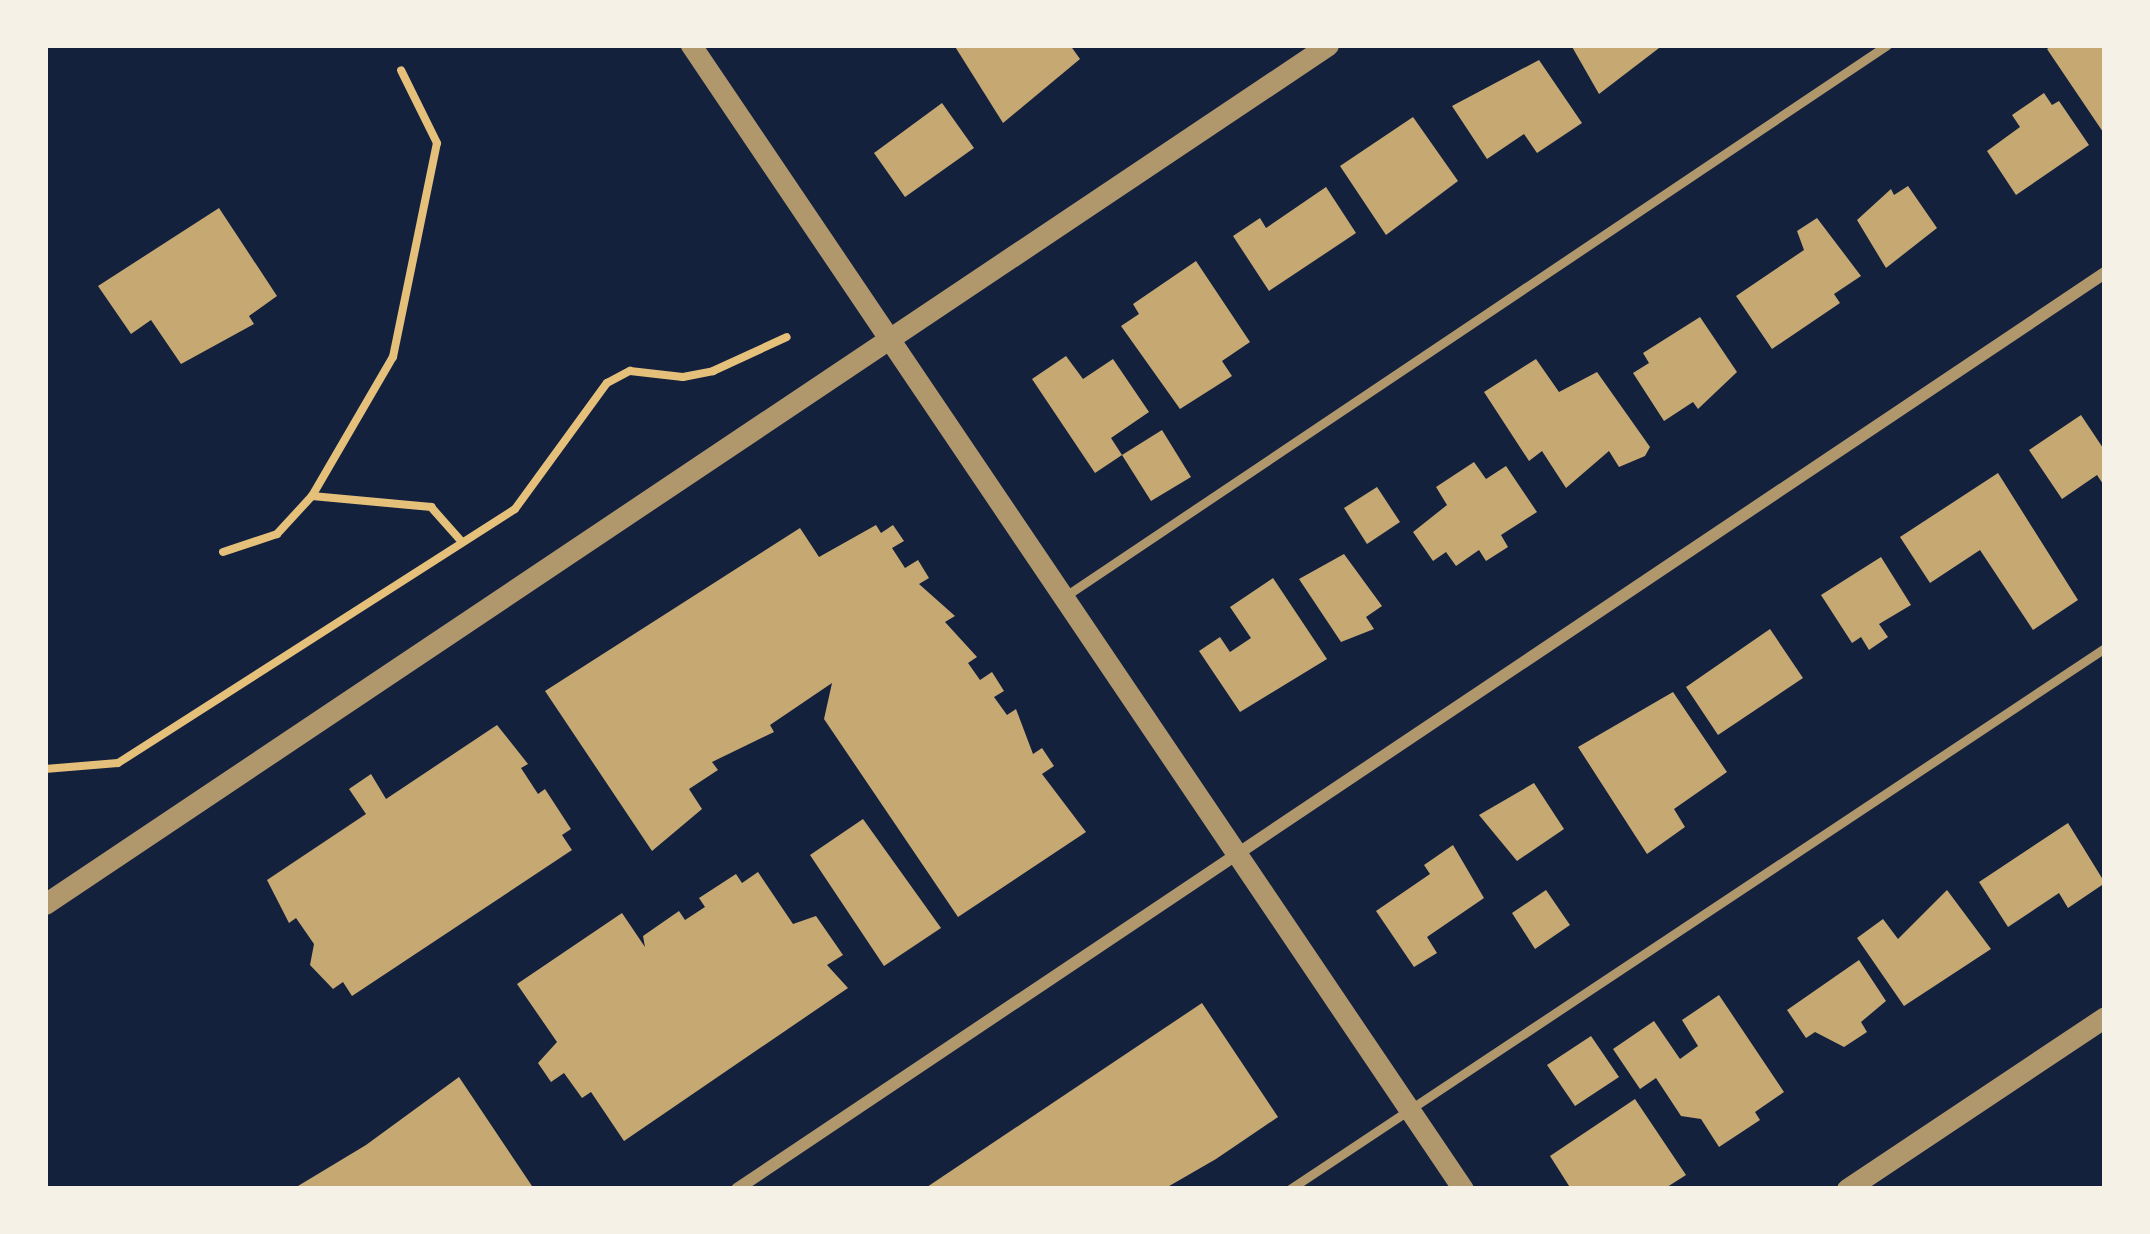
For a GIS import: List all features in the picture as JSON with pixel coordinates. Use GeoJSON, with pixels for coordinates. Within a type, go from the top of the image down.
{"type":"FeatureCollection","features":[{"type":"Feature","properties":{"kind":"street"},"geometry":{"type":"LineString","coordinates":[[691,45],[1463,1189]]}},
{"type":"Feature","properties":{"kind":"street"},"geometry":{"type":"LineString","coordinates":[[45,904],[1328,45]]}},
{"type":"Feature","properties":{"kind":"street"},"geometry":{"type":"LineString","coordinates":[[737,1189],[2105,273]]}},
{"type":"Feature","properties":{"kind":"street"},"geometry":{"type":"LineString","coordinates":[[1847,1189],[2105,1016]]}},
{"type":"Feature","properties":{"kind":"lane"},"geometry":{"type":"LineString","coordinates":[[1064,597],[1887,45]]}},
{"type":"Feature","properties":{"kind":"lane"},"geometry":{"type":"LineString","coordinates":[[1290,1189],[2105,648]]}},
{"type":"Feature","properties":{"kind":"path"},"geometry":{"type":"LineString","coordinates":[[223,552],[277,534],[312,496],[393,357],[437,143],[401,70]]}},
{"type":"Feature","properties":{"kind":"path"},"geometry":{"type":"LineString","coordinates":[[45,769],[118,763],[515,509],[607,383],[629,371],[683,377],[713,370],[787,337]]}},
{"type":"Feature","properties":{"kind":"path"},"geometry":{"type":"LineString","coordinates":[[312,496],[431,507],[462,542]]}},
{"type":"Feature","properties":{"kind":"building"},"geometry":{"type":"Polygon","coordinates":[[[954,45],[1070,45],[1080,59],[1003,123],[954,45]]]}},
{"type":"Feature","properties":{"kind":"building"},"geometry":{"type":"Polygon","coordinates":[[[1571,45],[1663,45],[1599,94],[1571,45]]]}},
{"type":"Feature","properties":{"kind":"building"},"geometry":{"type":"Polygon","coordinates":[[[2105,45],[2105,135],[2047,49],[2105,45]]]}},
{"type":"Feature","properties":{"kind":"building"},"geometry":{"type":"Polygon","coordinates":[[[1539,60],[1582,123],[1537,153],[1524,134],[1487,159],[1452,106],[1539,60]]]}},
{"type":"Feature","properties":{"kind":"building"},"geometry":{"type":"Polygon","coordinates":[[[2044,93],[2052,105],[2059,101],[2089,145],[2016,195],[1987,151],[2020,127],[2012,115],[2044,93]]]}},
{"type":"Feature","properties":{"kind":"building"},"geometry":{"type":"Polygon","coordinates":[[[942,103],[974,148],[905,197],[874,153],[942,103]]]}},
{"type":"Feature","properties":{"kind":"building"},"geometry":{"type":"Polygon","coordinates":[[[1413,117],[1458,181],[1386,235],[1340,166],[1413,117]]]}},
{"type":"Feature","properties":{"kind":"building"},"geometry":{"type":"Polygon","coordinates":[[[1908,186],[1937,228],[1886,268],[1857,220],[1891,189],[1894,195],[1908,186]]]}},
{"type":"Feature","properties":{"kind":"building"},"geometry":{"type":"Polygon","coordinates":[[[1326,187],[1356,233],[1269,291],[1233,236],[1260,218],[1266,228],[1326,187]]]}},
{"type":"Feature","properties":{"kind":"building"},"geometry":{"type":"Polygon","coordinates":[[[219,208],[277,296],[249,316],[254,324],[181,364],[151,320],[131,334],[98,286],[219,208]]]}},
{"type":"Feature","properties":{"kind":"building"},"geometry":{"type":"Polygon","coordinates":[[[1817,218],[1861,276],[1834,294],[1840,303],[1772,349],[1736,296],[1804,250],[1797,231],[1817,218]]]}},
{"type":"Feature","properties":{"kind":"building"},"geometry":{"type":"Polygon","coordinates":[[[1196,261],[1250,342],[1222,361],[1232,376],[1180,409],[1121,326],[1139,314],[1133,304],[1196,261]]]}},
{"type":"Feature","properties":{"kind":"building"},"geometry":{"type":"Polygon","coordinates":[[[1700,317],[1737,372],[1698,409],[1693,402],[1664,421],[1633,373],[1649,363],[1643,353],[1700,317]]]}},
{"type":"Feature","properties":{"kind":"building"},"geometry":{"type":"Polygon","coordinates":[[[1066,356],[1083,379],[1113,359],[1149,412],[1111,438],[1122,455],[1095,473],[1032,379],[1066,356]]]}},
{"type":"Feature","properties":{"kind":"building"},"geometry":{"type":"Polygon","coordinates":[[[1536,359],[1559,392],[1597,372],[1650,447],[1645,456],[1619,467],[1609,451],[1566,488],[1542,451],[1529,461],[1484,392],[1536,359]]]}},
{"type":"Feature","properties":{"kind":"building"},"geometry":{"type":"Polygon","coordinates":[[[2081,415],[2105,451],[2105,487],[2097,475],[2062,499],[2029,450],[2081,415]]]}},
{"type":"Feature","properties":{"kind":"building"},"geometry":{"type":"Polygon","coordinates":[[[1162,430],[1191,477],[1151,501],[1122,455],[1162,430]]]}},
{"type":"Feature","properties":{"kind":"building"},"geometry":{"type":"Polygon","coordinates":[[[1474,462],[1486,479],[1506,466],[1537,512],[1501,535],[1508,547],[1486,561],[1479,550],[1456,566],[1446,552],[1433,561],[1413,532],[1447,505],[1436,487],[1474,462]]]}},
{"type":"Feature","properties":{"kind":"building"},"geometry":{"type":"Polygon","coordinates":[[[1998,473],[2078,600],[2033,630],[1980,550],[1930,583],[1900,537],[1998,473]]]}},
{"type":"Feature","properties":{"kind":"building"},"geometry":{"type":"Polygon","coordinates":[[[1377,487],[1400,522],[1367,544],[1344,508],[1377,487]]]}},
{"type":"Feature","properties":{"kind":"building"},"geometry":{"type":"Polygon","coordinates":[[[876,525],[881,533],[893,525],[904,541],[892,548],[905,568],[918,560],[929,578],[919,584],[955,616],[945,622],[977,657],[968,663],[980,680],[992,672],[1004,691],[994,697],[1007,715],[1016,709],[1033,754],[1042,748],[1054,766],[1042,774],[1086,832],[958,917],[824,719],[832,683],[770,725],[774,732],[712,762],[718,770],[689,789],[702,809],[652,851],[545,691],[800,528],[819,557],[876,525]]]}},
{"type":"Feature","properties":{"kind":"building"},"geometry":{"type":"Polygon","coordinates":[[[1344,554],[1382,606],[1366,617],[1374,629],[1341,642],[1299,579],[1344,554]]]}},
{"type":"Feature","properties":{"kind":"building"},"geometry":{"type":"Polygon","coordinates":[[[1881,557],[1911,605],[1879,624],[1888,637],[1869,650],[1861,637],[1852,643],[1821,595],[1881,557]]]}},
{"type":"Feature","properties":{"kind":"building"},"geometry":{"type":"Polygon","coordinates":[[[1273,578],[1327,659],[1240,712],[1199,651],[1220,637],[1230,652],[1251,638],[1230,607],[1273,578]]]}},
{"type":"Feature","properties":{"kind":"building"},"geometry":{"type":"Polygon","coordinates":[[[1770,629],[1803,678],[1718,735],[1686,687],[1770,629]]]}},
{"type":"Feature","properties":{"kind":"building"},"geometry":{"type":"Polygon","coordinates":[[[1673,692],[1727,772],[1674,809],[1685,827],[1647,854],[1578,747],[1673,692]]]}},
{"type":"Feature","properties":{"kind":"building"},"geometry":{"type":"Polygon","coordinates":[[[497,725],[528,764],[521,768],[538,794],[545,789],[571,829],[562,835],[572,850],[352,996],[343,982],[333,989],[310,965],[314,944],[296,918],[289,923],[267,880],[366,814],[349,789],[371,774],[386,799],[497,725]]]}},
{"type":"Feature","properties":{"kind":"building"},"geometry":{"type":"Polygon","coordinates":[[[1534,783],[1564,829],[1517,861],[1479,815],[1534,783]]]}},
{"type":"Feature","properties":{"kind":"building"},"geometry":{"type":"Polygon","coordinates":[[[863,819],[941,928],[884,966],[810,855],[863,819]]]}},
{"type":"Feature","properties":{"kind":"building"},"geometry":{"type":"Polygon","coordinates":[[[2068,823],[2105,883],[2068,908],[2059,893],[2008,927],[1979,882],[2068,823]]]}},
{"type":"Feature","properties":{"kind":"building"},"geometry":{"type":"Polygon","coordinates":[[[1453,845],[1484,898],[1427,937],[1437,953],[1414,967],[1376,911],[1430,874],[1424,865],[1453,845]]]}},
{"type":"Feature","properties":{"kind":"building"},"geometry":{"type":"Polygon","coordinates":[[[758,872],[793,924],[816,916],[843,955],[827,965],[848,988],[624,1141],[591,1092],[582,1098],[564,1073],[551,1082],[538,1063],[557,1042],[517,984],[622,913],[645,947],[643,936],[679,911],[685,920],[705,907],[699,898],[736,874],[742,883],[758,872]]]}},
{"type":"Feature","properties":{"kind":"building"},"geometry":{"type":"Polygon","coordinates":[[[1546,890],[1570,925],[1535,949],[1512,913],[1546,890]]]}},
{"type":"Feature","properties":{"kind":"building"},"geometry":{"type":"Polygon","coordinates":[[[1947,890],[1991,949],[1904,1006],[1857,938],[1883,919],[1898,939],[1947,890]]]}},
{"type":"Feature","properties":{"kind":"building"},"geometry":{"type":"Polygon","coordinates":[[[1859,960],[1886,1001],[1861,1022],[1867,1032],[1844,1047],[1815,1032],[1806,1038],[1787,1010],[1859,960]]]}},
{"type":"Feature","properties":{"kind":"building"},"geometry":{"type":"Polygon","coordinates":[[[1719,995],[1784,1092],[1755,1112],[1760,1120],[1719,1147],[1701,1119],[1681,1116],[1656,1078],[1640,1089],[1613,1049],[1654,1021],[1680,1059],[1698,1046],[1682,1020],[1719,995]]]}},
{"type":"Feature","properties":{"kind":"building"},"geometry":{"type":"Polygon","coordinates":[[[1202,1003],[1278,1117],[1216,1159],[1164,1189],[924,1189],[1202,1003]]]}},
{"type":"Feature","properties":{"kind":"building"},"geometry":{"type":"Polygon","coordinates":[[[1591,1036],[1619,1077],[1575,1106],[1547,1065],[1591,1036]]]}},
{"type":"Feature","properties":{"kind":"building"},"geometry":{"type":"Polygon","coordinates":[[[459,1077],[534,1189],[293,1189],[366,1145],[459,1077]]]}},
{"type":"Feature","properties":{"kind":"building"},"geometry":{"type":"Polygon","coordinates":[[[1635,1099],[1686,1175],[1664,1189],[1571,1189],[1550,1156],[1635,1099]]]}}]}
